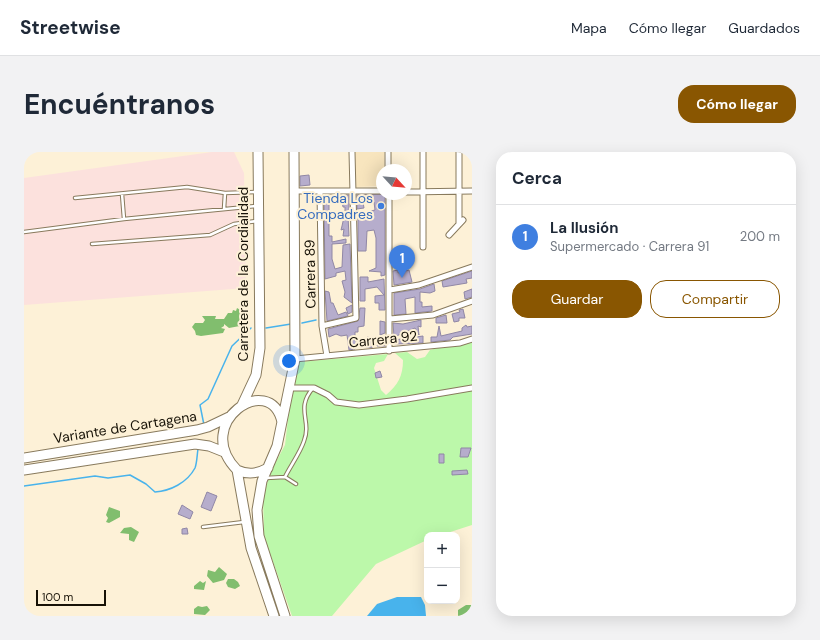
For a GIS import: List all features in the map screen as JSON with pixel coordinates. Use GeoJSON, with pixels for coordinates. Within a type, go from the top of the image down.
{"type":"FeatureCollection","features":[{"type":"Feature","properties":{"kind":"highway","name":"Carretera de la Cordialidad"},"geometry":{"type":"LineString","coordinates":[[224,452],[222,440],[224,428],[229,417],[242,405],[256,375],[260,348],[257,192],[258,152]]}},
{"type":"Feature","properties":{"kind":"highway"},"geometry":{"type":"LineString","coordinates":[[285,616],[259,536],[257,510],[263,478],[278,446],[295,359],[294,152]]}},
{"type":"Feature","properties":{"kind":"highway"},"geometry":{"type":"LineString","coordinates":[[242,405],[254,400],[267,402],[277,410],[282,422]]}},
{"type":"Feature","properties":{"kind":"highway","name":"Variante de Cartagena"},"geometry":{"type":"LineString","coordinates":[[24,458],[197,430],[208,427],[229,417]]}},
{"type":"Feature","properties":{"kind":"highway","name":"Variante de Cartagena"},"geometry":{"type":"LineString","coordinates":[[24,470],[195,444],[209,446],[224,452]]}},
{"type":"Feature","properties":{"kind":"highway"},"geometry":{"type":"LineString","coordinates":[[224,452],[229,462],[237,470],[243,473],[256,473],[268,468]]}},
{"type":"Feature","properties":{"kind":"highway"},"geometry":{"type":"LineString","coordinates":[[237,470],[254,560],[274,616]]}},
{"type":"Feature","properties":{"kind":"street"},"geometry":{"type":"LineString","coordinates":[[322,326],[356,318],[352,152]]}},
{"type":"Feature","properties":{"kind":"street"},"geometry":{"type":"LineString","coordinates":[[388,152],[388,164]]}},
{"type":"Feature","properties":{"kind":"street"},"geometry":{"type":"LineString","coordinates":[[422,152],[423,248]]}},
{"type":"Feature","properties":{"kind":"street"},"geometry":{"type":"LineString","coordinates":[[449,235],[461,222],[459,152]]}},
{"type":"Feature","properties":{"kind":"street"},"geometry":{"type":"LineString","coordinates":[[294,191],[376,191]]}},
{"type":"Feature","properties":{"kind":"street","name":"Carrera 89"},"geometry":{"type":"LineString","coordinates":[[320,191],[322,326],[327,356]]}},
{"type":"Feature","properties":{"kind":"street"},"geometry":{"type":"LineString","coordinates":[[412,192],[472,191]]}},
{"type":"Feature","properties":{"kind":"street"},"geometry":{"type":"LineString","coordinates":[[389,200],[389,351]]}},
{"type":"Feature","properties":{"kind":"street"},"geometry":{"type":"LineString","coordinates":[[390,290],[419,284],[472,267]]}},
{"type":"Feature","properties":{"kind":"street"},"geometry":{"type":"LineString","coordinates":[[390,319],[433,315],[472,301]]}},
{"type":"Feature","properties":{"kind":"street","name":"Carrera 92"},"geometry":{"type":"LineString","coordinates":[[295,359],[460,343],[472,339]]}},
{"type":"Feature","properties":{"kind":"street"},"geometry":{"type":"LineString","coordinates":[[290,388],[314,388],[328,395],[336,402],[359,405],[407,399],[472,388]]}},
{"type":"Feature","properties":{"kind":"lane"},"geometry":{"type":"LineString","coordinates":[[75,198],[187,187],[225,193],[257,192]]}},
{"type":"Feature","properties":{"kind":"lane"},"geometry":{"type":"LineString","coordinates":[[224,209],[225,193]]}},
{"type":"Feature","properties":{"kind":"lane"},"geometry":{"type":"LineString","coordinates":[[122,194],[124,219]]}},
{"type":"Feature","properties":{"kind":"lane"},"geometry":{"type":"LineString","coordinates":[[24,232],[124,219],[258,206]]}},
{"type":"Feature","properties":{"kind":"lane"},"geometry":{"type":"LineString","coordinates":[[92,244],[210,235],[234,224],[258,221]]}},
{"type":"Feature","properties":{"kind":"lane"},"geometry":{"type":"LineString","coordinates":[[285,477],[304,441],[304,404],[306,396],[314,388]]}},
{"type":"Feature","properties":{"kind":"lane"},"geometry":{"type":"LineString","coordinates":[[263,478],[285,477],[296,484]]}},
{"type":"Feature","properties":{"kind":"lane"},"geometry":{"type":"LineString","coordinates":[[203,527],[246,522]]}},
{"type":"Feature","properties":{"kind":"shaded area"},"geometry":{"type":"Polygon","coordinates":[[[212,152],[234,152],[244,173],[246,288],[24,305],[24,178],[212,152]]]}},
{"type":"Feature","properties":{"kind":"shaded area"},"geometry":{"type":"Polygon","coordinates":[[[355,152],[384,152],[384,164],[376,164],[376,186],[356,187],[355,152]]]}},
{"type":"Feature","properties":{"kind":"green space"},"geometry":{"type":"Polygon","coordinates":[[[237,308],[247,314],[247,321],[245,325],[229,328],[224,324],[221,328],[225,329],[223,333],[201,336],[196,335],[192,327],[195,323],[203,323],[205,320],[202,316],[216,316],[215,319],[224,319],[228,313],[232,313],[233,310],[236,311],[237,308]]]}},
{"type":"Feature","properties":{"kind":"green space"},"geometry":{"type":"Polygon","coordinates":[[[472,339],[472,525],[450,532],[424,532],[424,541],[376,564],[332,616],[292,616],[264,536],[263,496],[271,471],[285,445],[289,410],[299,362],[388,354],[384,361],[376,363],[374,368],[381,390],[386,395],[397,384],[402,371],[403,360],[395,353],[407,352],[417,359],[425,357],[430,350],[472,339]]]}},
{"type":"Feature","properties":{"kind":"green space"},"geometry":{"type":"Polygon","coordinates":[[[109,507],[120,511],[120,517],[109,523],[106,522],[108,518],[106,515],[109,507]]]}},
{"type":"Feature","properties":{"kind":"green space"},"geometry":{"type":"Polygon","coordinates":[[[131,527],[139,532],[134,542],[129,540],[129,534],[120,533],[124,528],[131,527]]]}},
{"type":"Feature","properties":{"kind":"green space"},"geometry":{"type":"Polygon","coordinates":[[[219,567],[227,574],[224,580],[213,583],[207,576],[208,570],[215,572],[219,567]]]}},
{"type":"Feature","properties":{"kind":"green space"},"geometry":{"type":"Polygon","coordinates":[[[228,579],[234,579],[240,586],[235,589],[228,587],[226,583],[228,579]]]}},
{"type":"Feature","properties":{"kind":"green space"},"geometry":{"type":"Polygon","coordinates":[[[200,581],[203,583],[206,581],[204,590],[194,589],[194,586],[200,581]]]}},
{"type":"Feature","properties":{"kind":"green space"},"geometry":{"type":"Polygon","coordinates":[[[466,605],[472,605],[472,616],[458,616],[458,610],[466,605]]]}},
{"type":"Feature","properties":{"kind":"green space"},"geometry":{"type":"Polygon","coordinates":[[[198,606],[207,606],[210,610],[205,615],[194,614],[194,609],[198,606]]]}},
{"type":"Feature","properties":{"kind":"water"},"geometry":{"type":"Polygon","coordinates":[[[397,597],[421,597],[425,605],[426,616],[367,616],[377,604],[397,597]]]}},
{"type":"Feature","properties":{"kind":"building"},"geometry":{"type":"Polygon","coordinates":[[[309,175],[310,185],[300,186],[300,176],[309,175]]]}},
{"type":"Feature","properties":{"kind":"building"},"geometry":{"type":"Polygon","coordinates":[[[376,194],[376,200],[385,200],[385,275],[381,276],[381,272],[369,271],[376,268],[376,238],[374,230],[367,231],[366,251],[358,251],[358,216],[371,216],[371,211],[375,210],[374,202],[363,202],[364,208],[357,209],[357,195],[376,194]]]}},
{"type":"Feature","properties":{"kind":"building"},"geometry":{"type":"Polygon","coordinates":[[[341,195],[349,195],[349,210],[345,211],[341,195]]]}},
{"type":"Feature","properties":{"kind":"building"},"geometry":{"type":"Polygon","coordinates":[[[324,198],[329,198],[329,236],[332,236],[332,242],[346,239],[346,243],[332,244],[332,259],[335,269],[342,267],[343,245],[350,244],[352,303],[344,297],[345,292],[342,281],[346,280],[345,271],[336,273],[336,276],[325,279],[324,198]]]}},
{"type":"Feature","properties":{"kind":"building"},"geometry":{"type":"Polygon","coordinates":[[[348,216],[349,236],[343,236],[344,229],[341,230],[344,217],[348,216]]]}},
{"type":"Feature","properties":{"kind":"building"},"geometry":{"type":"Polygon","coordinates":[[[398,270],[398,273],[409,270],[412,282],[394,285],[393,271],[398,270]]]}},
{"type":"Feature","properties":{"kind":"building"},"geometry":{"type":"Polygon","coordinates":[[[472,271],[472,278],[466,279],[467,283],[443,287],[442,281],[472,271]]]}},
{"type":"Feature","properties":{"kind":"building"},"geometry":{"type":"Polygon","coordinates":[[[360,277],[368,277],[368,282],[384,279],[385,310],[379,310],[379,303],[375,303],[375,296],[384,295],[377,287],[365,289],[365,301],[360,301],[360,277]]]}},
{"type":"Feature","properties":{"kind":"building"},"geometry":{"type":"Polygon","coordinates":[[[434,284],[435,291],[430,293],[420,292],[420,302],[422,302],[422,307],[432,306],[432,311],[415,313],[415,297],[405,299],[406,314],[394,315],[394,293],[420,289],[434,284]]]}},
{"type":"Feature","properties":{"kind":"building"},"geometry":{"type":"Polygon","coordinates":[[[472,289],[472,297],[465,299],[464,292],[472,289]]]}},
{"type":"Feature","properties":{"kind":"building"},"geometry":{"type":"Polygon","coordinates":[[[325,291],[329,292],[331,303],[333,303],[338,315],[346,312],[348,316],[327,321],[325,291]]]}},
{"type":"Feature","properties":{"kind":"building"},"geometry":{"type":"Polygon","coordinates":[[[352,305],[352,312],[348,314],[346,308],[352,305]]]}},
{"type":"Feature","properties":{"kind":"building"},"geometry":{"type":"Polygon","coordinates":[[[360,308],[365,308],[364,326],[358,327],[358,332],[355,332],[355,341],[364,342],[367,337],[372,338],[372,348],[355,345],[355,349],[349,350],[347,335],[341,336],[336,334],[329,337],[328,329],[358,321],[360,308]]]}},
{"type":"Feature","properties":{"kind":"building"},"geometry":{"type":"Polygon","coordinates":[[[463,309],[465,318],[459,318],[459,321],[454,322],[452,314],[460,312],[459,310],[463,309]]]}},
{"type":"Feature","properties":{"kind":"building"},"geometry":{"type":"Polygon","coordinates":[[[446,315],[447,323],[436,323],[436,318],[446,315]]]}},
{"type":"Feature","properties":{"kind":"building"},"geometry":{"type":"Polygon","coordinates":[[[421,320],[421,327],[418,326],[419,335],[415,328],[394,337],[393,323],[403,324],[421,320]]]}},
{"type":"Feature","properties":{"kind":"building"},"geometry":{"type":"Polygon","coordinates":[[[380,321],[385,322],[385,333],[380,335],[380,321]]]}},
{"type":"Feature","properties":{"kind":"building"},"geometry":{"type":"Polygon","coordinates":[[[466,325],[467,327],[472,326],[472,334],[453,337],[450,340],[431,342],[431,337],[437,337],[439,326],[441,336],[462,331],[462,328],[466,325]]]}},
{"type":"Feature","properties":{"kind":"building"},"geometry":{"type":"Polygon","coordinates":[[[423,336],[423,343],[394,344],[394,340],[423,336]]]}},
{"type":"Feature","properties":{"kind":"building"},"geometry":{"type":"Polygon","coordinates":[[[380,340],[385,341],[385,346],[377,346],[380,340]]]}},
{"type":"Feature","properties":{"kind":"building"},"geometry":{"type":"Polygon","coordinates":[[[380,371],[382,377],[376,378],[375,373],[380,371]]]}},
{"type":"Feature","properties":{"kind":"building"},"geometry":{"type":"Polygon","coordinates":[[[461,448],[471,448],[468,457],[460,457],[461,448]]]}},
{"type":"Feature","properties":{"kind":"building"},"geometry":{"type":"Polygon","coordinates":[[[439,454],[444,454],[444,463],[439,463],[439,454]]]}},
{"type":"Feature","properties":{"kind":"building"},"geometry":{"type":"Polygon","coordinates":[[[467,470],[468,474],[452,475],[452,471],[467,470]]]}},
{"type":"Feature","properties":{"kind":"building"},"geometry":{"type":"Polygon","coordinates":[[[207,492],[217,496],[211,511],[201,507],[207,492]]]}},
{"type":"Feature","properties":{"kind":"building"},"geometry":{"type":"Polygon","coordinates":[[[182,505],[193,512],[190,519],[178,514],[182,505]]]}},
{"type":"Feature","properties":{"kind":"building"},"geometry":{"type":"Polygon","coordinates":[[[187,528],[188,534],[182,534],[182,529],[187,528]]]}},
{"type":"Feature","properties":{"kind":"waterway"},"geometry":{"type":"LineString","coordinates":[[302,323],[316,320]]}},
{"type":"Feature","properties":{"kind":"waterway"},"geometry":{"type":"LineString","coordinates":[[266,328],[291,324]]}},
{"type":"Feature","properties":{"kind":"waterway"},"geometry":{"type":"LineString","coordinates":[[204,425],[200,405],[208,399],[232,346],[251,328]]}},
{"type":"Feature","properties":{"kind":"waterway"},"geometry":{"type":"LineString","coordinates":[[24,486],[95,476],[108,478],[130,475],[146,484],[155,492],[166,490],[183,482],[192,473],[196,466],[198,449]]}},
{"type":"Feature","properties":{"kind":"place","name":"Tienda Los Compadres"},"geometry":{"type":"Point","coordinates":[381,206]}},
{"type":"Feature","properties":{"kind":"place","name":"La Ilusión"},"geometry":{"type":"Point","coordinates":[402,278]}}]}
